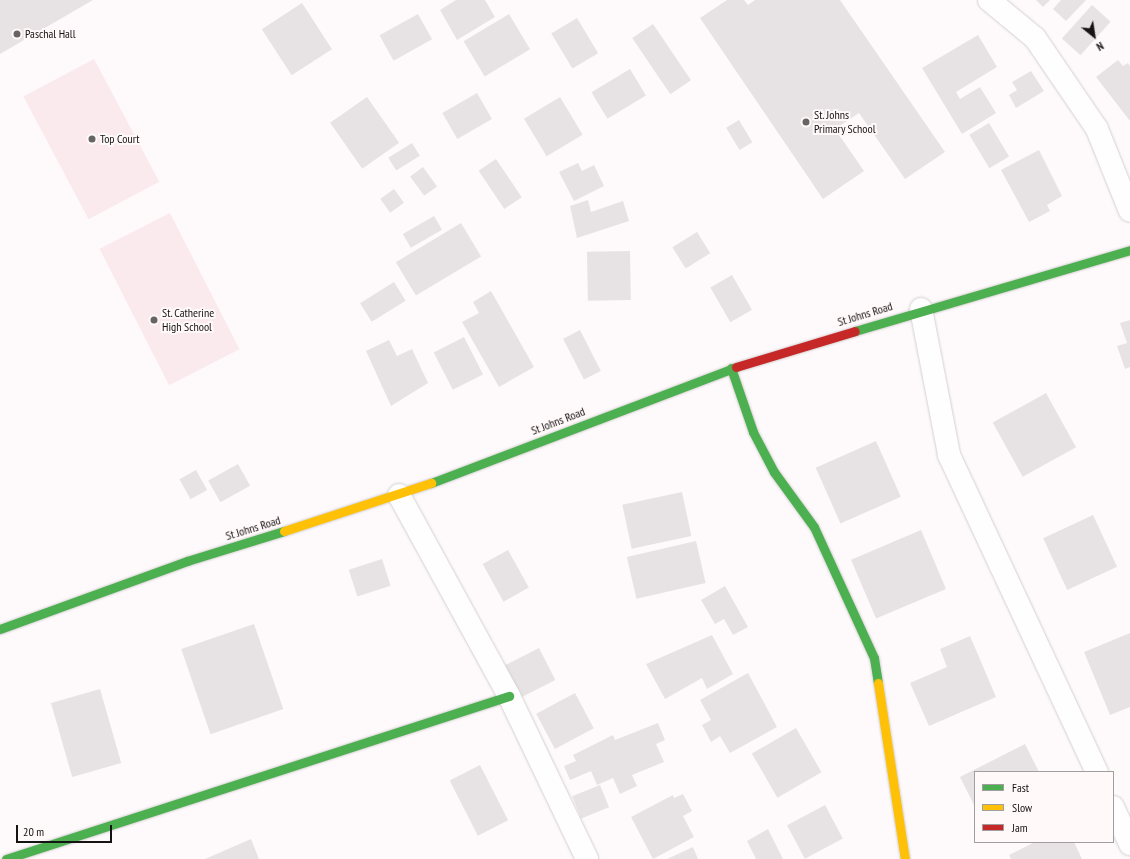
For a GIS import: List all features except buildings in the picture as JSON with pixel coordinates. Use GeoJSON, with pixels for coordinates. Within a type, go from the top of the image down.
{"type":"FeatureCollection","features":[{"type":"Feature","properties":{"kind":"main road","name":"St Johns Road"},"geometry":{"type":"LineString","coordinates":[[0,629],[187,561],[399,495],[731,368],[921,309],[1130,250]]}},
{"type":"Feature","properties":{"kind":"main road"},"geometry":{"type":"LineString","coordinates":[[731,368],[753,432],[774,472],[814,527],[874,658],[905,859]]}},
{"type":"Feature","properties":{"kind":"main road"},"geometry":{"type":"LineString","coordinates":[[6,859],[509,696]]}},
{"type":"Feature","properties":{"kind":"street"},"geometry":{"type":"LineString","coordinates":[[989,0],[1035,38],[1097,129],[1130,211]]}},
{"type":"Feature","properties":{"kind":"street"},"geometry":{"type":"LineString","coordinates":[[921,309],[949,455],[1096,771]]}},
{"type":"Feature","properties":{"kind":"street"},"geometry":{"type":"LineString","coordinates":[[399,495],[509,696],[587,859]]}},
{"type":"Feature","properties":{"kind":"street"},"geometry":{"type":"LineString","coordinates":[[1114,809],[1130,844]]}},
{"type":"Feature","properties":{"kind":"shaded area","name":"Top Court"},"geometry":{"type":"Polygon","coordinates":[[[94,59],[159,182],[89,219],[23,97],[94,59]]]}},
{"type":"Feature","properties":{"kind":"shaded area"},"geometry":{"type":"Polygon","coordinates":[[[170,213],[239,349],[169,385],[100,249],[170,213]]]}},
{"type":"Feature","properties":{"kind":"traffic: fast"},"geometry":{"type":"LineString","coordinates":[[855,331],[1130,250]]}},
{"type":"Feature","properties":{"kind":"traffic: fast"},"geometry":{"type":"LineString","coordinates":[[431,483],[736,367]]}},
{"type":"Feature","properties":{"kind":"traffic: fast"},"geometry":{"type":"LineString","coordinates":[[731,368],[753,432],[774,472],[814,527],[874,658],[878,683]]}},
{"type":"Feature","properties":{"kind":"traffic: fast"},"geometry":{"type":"LineString","coordinates":[[0,629],[187,561],[284,531]]}},
{"type":"Feature","properties":{"kind":"traffic: fast"},"geometry":{"type":"LineString","coordinates":[[6,859],[509,696]]}},
{"type":"Feature","properties":{"kind":"traffic: slow"},"geometry":{"type":"LineString","coordinates":[[284,531],[431,483]]}},
{"type":"Feature","properties":{"kind":"traffic: slow"},"geometry":{"type":"LineString","coordinates":[[878,683],[905,859]]}},
{"type":"Feature","properties":{"kind":"traffic: jam"},"geometry":{"type":"LineString","coordinates":[[736,367],[855,331]]}},
{"type":"Feature","properties":{"kind":"place","name":"Paschal Hall"},"geometry":{"type":"Point","coordinates":[17,34]}},
{"type":"Feature","properties":{"kind":"place","name":"St. Johns Primary School"},"geometry":{"type":"Point","coordinates":[806,122]}},
{"type":"Feature","properties":{"kind":"place","name":"Top Court"},"geometry":{"type":"Point","coordinates":[92,139]}},
{"type":"Feature","properties":{"kind":"place","name":"St. Catherine High School"},"geometry":{"type":"Point","coordinates":[154,320]}}]}
